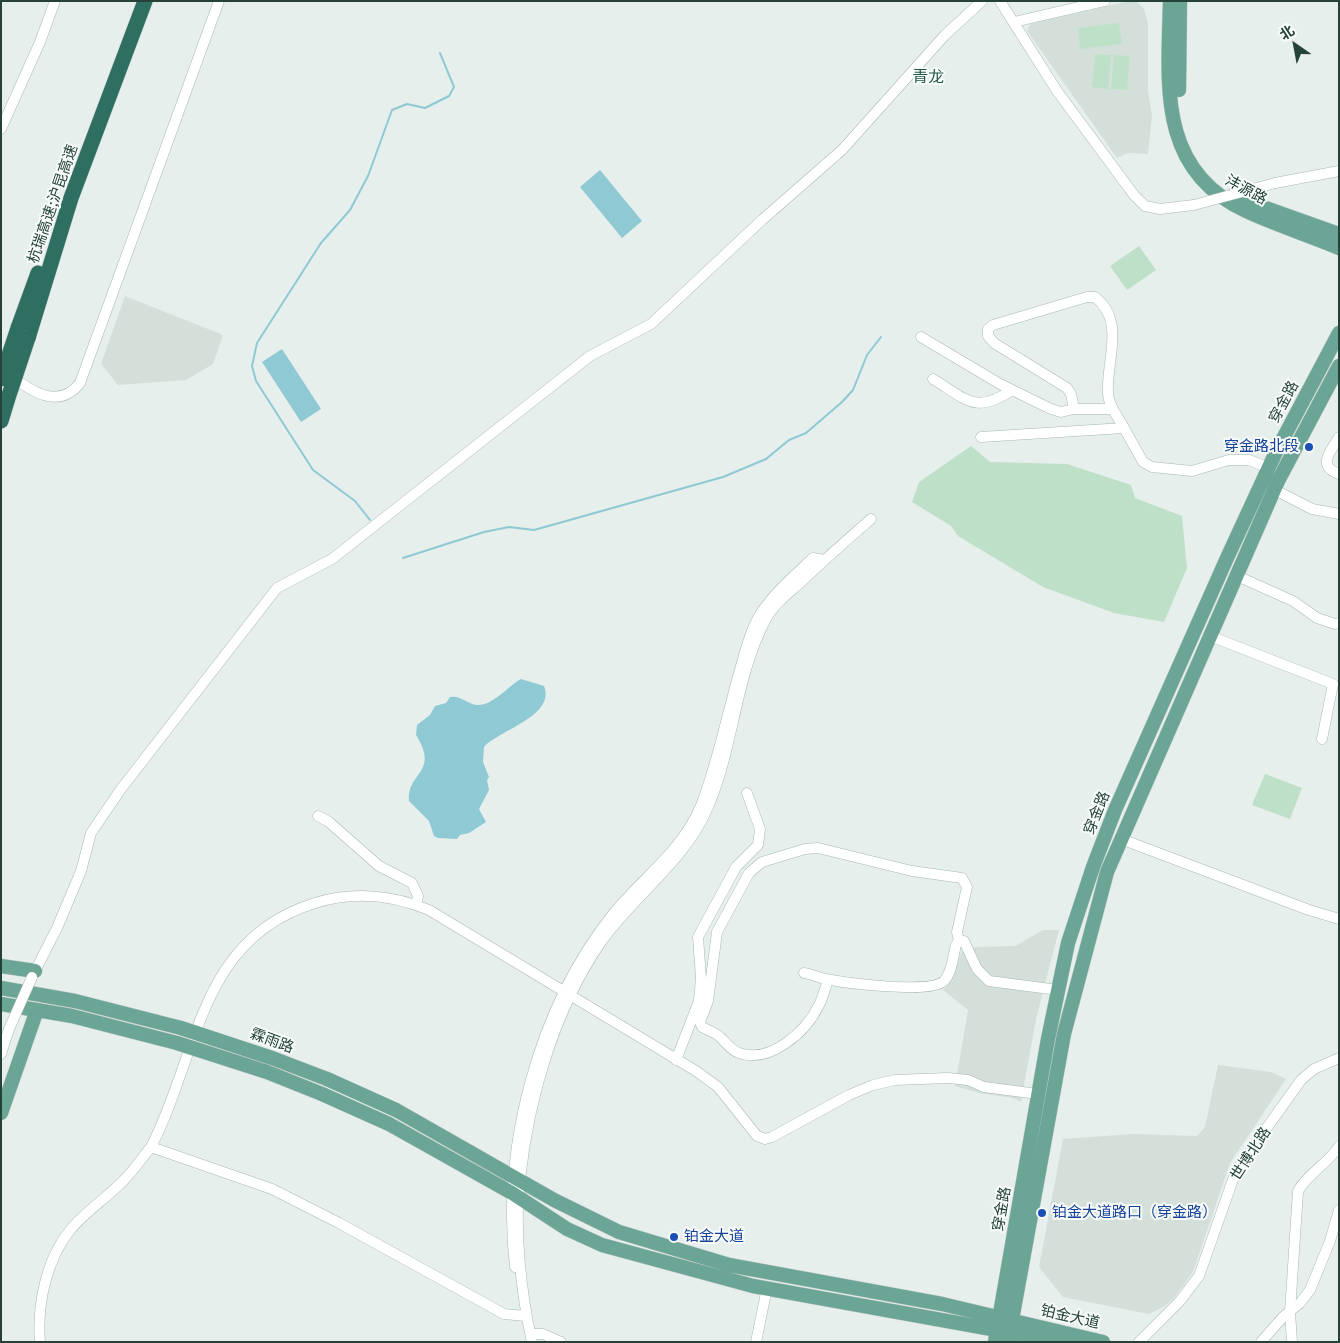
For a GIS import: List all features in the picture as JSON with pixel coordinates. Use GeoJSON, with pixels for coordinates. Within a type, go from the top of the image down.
{"type":"FeatureCollection","features":[{"type":"Feature","properties":{"kind":"highway","name":"杭瑞高速;沪昆高速"},"geometry":{"type":"LineString","coordinates":[[1,421],[23,333],[136,1]]}},
{"type":"Feature","properties":{"kind":"highway","name":"杭瑞高速;沪昆高速"},"geometry":{"type":"LineString","coordinates":[[1,379],[23,333],[71,198],[145,1]]}},
{"type":"Feature","properties":{"kind":"main road","name":"沣源路"},"geometry":{"type":"LineString","coordinates":[[1170,1],[1170,111],[1182,150],[1192,166],[1214,192],[1245,211],[1339,248]]}},
{"type":"Feature","properties":{"kind":"main road","name":"沣源路"},"geometry":{"type":"LineString","coordinates":[[1180,1],[1178,77],[1180,109],[1190,145],[1199,161],[1220,184],[1249,202],[1339,234]]}},
{"type":"Feature","properties":{"kind":"main road","name":"穿金路"},"geometry":{"type":"LineString","coordinates":[[1004,1331],[1038,1094],[1068,943],[1115,810],[1269,468],[1339,332]]}},
{"type":"Feature","properties":{"kind":"main road","name":"穿金路"},"geometry":{"type":"LineString","coordinates":[[1004,1331],[1064,1034],[1107,872],[1275,490],[1339,366]]}},
{"type":"Feature","properties":{"kind":"main road"},"geometry":{"type":"LineString","coordinates":[[1,966],[33,974]]}},
{"type":"Feature","properties":{"kind":"main road","name":"霖雨路"},"geometry":{"type":"LineString","coordinates":[[1,988],[75,1001],[182,1028],[272,1058],[327,1079],[396,1110],[516,1178]]}},
{"type":"Feature","properties":{"kind":"main road","name":"霖雨路"},"geometry":{"type":"LineString","coordinates":[[1,1004],[72,1016],[177,1043],[267,1072],[389,1124],[515,1195]]}},
{"type":"Feature","properties":{"kind":"main road"},"geometry":{"type":"LineString","coordinates":[[1,1113],[37,1010]]}},
{"type":"Feature","properties":{"kind":"main road","name":"铂金大道"},"geometry":{"type":"LineString","coordinates":[[516,1178],[561,1204],[619,1232],[691,1255],[756,1271],[942,1304],[1004,1331],[1103,1342]]}},
{"type":"Feature","properties":{"kind":"main road","name":"铂金大道"},"geometry":{"type":"LineString","coordinates":[[515,1195],[567,1229],[602,1244],[726,1280],[1062,1342]]}},
{"type":"Feature","properties":{"kind":"street"},"geometry":{"type":"LineString","coordinates":[[1,129],[40,42],[54,1]]}},
{"type":"Feature","properties":{"kind":"street"},"geometry":{"type":"LineString","coordinates":[[1,368],[22,384],[52,397],[72,394],[80,383],[219,1]]}},
{"type":"Feature","properties":{"kind":"street"},"geometry":{"type":"LineString","coordinates":[[1,1054],[9,1028],[81,872],[91,833],[121,789],[277,588],[332,559],[376,526],[526,404],[590,356],[651,324],[762,220],[842,150],[945,35],[982,1]]}},
{"type":"Feature","properties":{"kind":"street"},"geometry":{"type":"LineString","coordinates":[[1000,1],[1057,91],[1113,167],[1145,206],[1160,209],[1194,205],[1276,183],[1339,171]]}},
{"type":"Feature","properties":{"kind":"street"},"geometry":{"type":"LineString","coordinates":[[1014,22],[1105,1]]}},
{"type":"Feature","properties":{"kind":"street"},"geometry":{"type":"LineString","coordinates":[[1074,410],[1071,394],[1067,388],[994,342],[988,336],[988,329],[1002,322],[1087,297],[1095,297],[1104,308],[1113,331],[1108,393],[1113,409],[1143,462],[1152,467],[1192,471],[1229,460],[1249,460],[1269,468]]}},
{"type":"Feature","properties":{"kind":"street"},"geometry":{"type":"LineString","coordinates":[[921,337],[1012,390],[1050,409],[1061,412],[1113,409]]}},
{"type":"Feature","properties":{"kind":"street"},"geometry":{"type":"LineString","coordinates":[[933,379],[974,403],[985,404],[996,401],[1012,390]]}},
{"type":"Feature","properties":{"kind":"street"},"geometry":{"type":"LineString","coordinates":[[981,437],[1124,428]]}},
{"type":"Feature","properties":{"kind":"street"},"geometry":{"type":"LineString","coordinates":[[1339,437],[1327,459],[1327,467],[1330,471],[1339,474]]}},
{"type":"Feature","properties":{"kind":"street"},"geometry":{"type":"LineString","coordinates":[[1275,490],[1312,509],[1339,514]]}},
{"type":"Feature","properties":{"kind":"street"},"geometry":{"type":"LineString","coordinates":[[561,1342],[542,1334],[530,1339],[524,1316],[512,1242],[516,1178],[546,1059],[568,994],[620,917],[660,877],[696,829],[708,806],[751,659],[767,618],[781,600],[871,520]]}},
{"type":"Feature","properties":{"kind":"street"},"geometry":{"type":"LineString","coordinates":[[1237,576],[1293,601],[1317,618],[1339,623]]}},
{"type":"Feature","properties":{"kind":"street"},"geometry":{"type":"LineString","coordinates":[[1210,636],[1332,684],[1322,738]]}},
{"type":"Feature","properties":{"kind":"street"},"geometry":{"type":"LineString","coordinates":[[676,1060],[699,1001],[701,978],[698,937],[736,867],[758,845],[760,829],[747,793]]}},
{"type":"Feature","properties":{"kind":"street"},"geometry":{"type":"LineString","coordinates":[[318,816],[329,822],[379,866],[412,883],[418,896],[416,905]]}},
{"type":"Feature","properties":{"kind":"street"},"geometry":{"type":"LineString","coordinates":[[1121,839],[1309,910],[1339,919]]}},
{"type":"Feature","properties":{"kind":"street"},"geometry":{"type":"LineString","coordinates":[[828,980],[820,1004],[811,1018],[785,1044],[773,1050],[756,1056],[737,1053],[718,1035],[702,1027],[700,1022],[708,1001],[718,932],[749,874],[762,862],[805,849],[818,848],[912,871],[962,878],[967,888],[956,932],[959,941]]}},
{"type":"Feature","properties":{"kind":"street"},"geometry":{"type":"LineString","coordinates":[[40,1342],[40,1307],[46,1281],[56,1255],[70,1230],[125,1180],[151,1147],[216,983],[236,952],[252,937],[284,916],[323,900],[367,896],[396,898],[416,905],[447,921],[696,1071],[718,1087],[736,1107],[757,1136],[765,1139],[849,1095],[873,1085],[895,1080],[916,1077],[948,1078],[968,1080],[984,1087],[1038,1094]]}},
{"type":"Feature","properties":{"kind":"street"},"geometry":{"type":"LineString","coordinates":[[959,941],[964,941],[967,945],[977,970],[989,981],[1058,990]]}},
{"type":"Feature","properties":{"kind":"street"},"geometry":{"type":"LineString","coordinates":[[804,973],[828,980],[908,988],[938,985],[944,982],[948,974],[956,945],[959,941]]}},
{"type":"Feature","properties":{"kind":"street","name":"世博北路"},"geometry":{"type":"LineString","coordinates":[[1139,1342],[1180,1301],[1199,1276],[1236,1171],[1301,1080],[1314,1069],[1339,1058]]}},
{"type":"Feature","properties":{"kind":"street"},"geometry":{"type":"LineString","coordinates":[[1292,1342],[1290,1312],[1298,1191],[1304,1181],[1332,1156],[1339,1146]]}},
{"type":"Feature","properties":{"kind":"street"},"geometry":{"type":"LineString","coordinates":[[151,1147],[272,1189],[339,1223],[504,1314],[524,1316]]}},
{"type":"Feature","properties":{"kind":"street"},"geometry":{"type":"LineString","coordinates":[[1261,1342],[1310,1290],[1330,1241],[1339,1210]]}},
{"type":"Feature","properties":{"kind":"street"},"geometry":{"type":"LineString","coordinates":[[756,1342],[767,1288]]}},
{"type":"Feature","properties":{"kind":"shaded area"},"geometry":{"type":"Polygon","coordinates":[[[1136,1],[1144,9],[1148,23],[1148,91],[1152,116],[1148,154],[1128,153],[1117,158],[1027,31],[1030,24],[1136,1]]]}},
{"type":"Feature","properties":{"kind":"shaded area"},"geometry":{"type":"Polygon","coordinates":[[[125,296],[223,335],[213,364],[186,380],[118,385],[101,364],[125,296]]]}},
{"type":"Feature","properties":{"kind":"shaded area"},"geometry":{"type":"Polygon","coordinates":[[[1043,930],[1059,930],[1036,1019],[1021,1102],[1013,1098],[979,1093],[955,1086],[968,1010],[943,990],[948,985],[962,951],[977,947],[1015,946],[1043,930]]]}},
{"type":"Feature","properties":{"kind":"shaded area"},"geometry":{"type":"Polygon","coordinates":[[[1218,1065],[1271,1072],[1286,1079],[1230,1163],[1193,1272],[1175,1297],[1165,1306],[1149,1314],[1063,1297],[1039,1267],[1063,1139],[1133,1134],[1197,1136],[1205,1127],[1218,1065]]]}},
{"type":"Feature","properties":{"kind":"green space"},"geometry":{"type":"Polygon","coordinates":[[[1119,23],[1122,44],[1080,49],[1078,28],[1119,23]]]}},
{"type":"Feature","properties":{"kind":"green space"},"geometry":{"type":"Polygon","coordinates":[[[1095,54],[1111,55],[1108,89],[1092,87],[1095,54]]]}},
{"type":"Feature","properties":{"kind":"green space"},"geometry":{"type":"Polygon","coordinates":[[[1114,55],[1130,56],[1127,90],[1111,89],[1114,55]]]}},
{"type":"Feature","properties":{"kind":"green space"},"geometry":{"type":"Polygon","coordinates":[[[1139,246],[1156,270],[1127,290],[1110,266],[1139,246]]]}},
{"type":"Feature","properties":{"kind":"green space"},"geometry":{"type":"Polygon","coordinates":[[[971,446],[990,462],[1067,464],[1131,485],[1135,498],[1182,516],[1187,568],[1164,622],[1114,613],[1043,587],[958,536],[951,526],[912,502],[919,482],[971,446]]]}},
{"type":"Feature","properties":{"kind":"green space"},"geometry":{"type":"Polygon","coordinates":[[[1265,774],[1302,788],[1290,819],[1252,805],[1265,774]]]}},
{"type":"Feature","properties":{"kind":"water"},"geometry":{"type":"Polygon","coordinates":[[[600,170],[642,221],[622,238],[580,187],[600,170]]]}},
{"type":"Feature","properties":{"kind":"water"},"geometry":{"type":"Polygon","coordinates":[[[282,349],[321,409],[301,422],[262,362],[282,349]]]}},
{"type":"Feature","properties":{"kind":"water"},"geometry":{"type":"Polygon","coordinates":[[[521,679],[544,686],[545,697],[542,706],[534,714],[484,747],[483,762],[489,777],[487,780],[489,790],[479,809],[486,822],[469,833],[460,835],[457,839],[434,836],[429,821],[409,801],[410,791],[424,765],[425,758],[423,748],[416,735],[417,725],[430,715],[435,706],[446,703],[450,697],[457,697],[477,705],[483,704],[495,699],[521,679]]]}},
{"type":"Feature","properties":{"kind":"waterway"},"geometry":{"type":"LineString","coordinates":[[370,520],[355,501],[313,470],[256,381],[252,366],[257,343],[321,243],[350,210],[368,176],[392,110],[407,104],[425,108],[449,96],[454,87],[440,53]]}},
{"type":"Feature","properties":{"kind":"waterway"},"geometry":{"type":"LineString","coordinates":[[403,558],[484,532],[509,527],[534,530],[723,477],[766,459],[789,440],[806,433],[842,402],[853,390],[867,355],[881,337]]}},
{"type":"Feature","properties":{"kind":"place","name":"穿金路北段"},"geometry":{"type":"Point","coordinates":[1309,447]}},
{"type":"Feature","properties":{"kind":"place","name":"铂金大道路口（穿金路）"},"geometry":{"type":"Point","coordinates":[1042,1213]}},
{"type":"Feature","properties":{"kind":"place","name":"铂金大道"},"geometry":{"type":"Point","coordinates":[674,1237]}},
{"type":"Feature","properties":{"kind":"district","name":"青龙"},"geometry":{"type":"Point","coordinates":[928,77]}}]}
